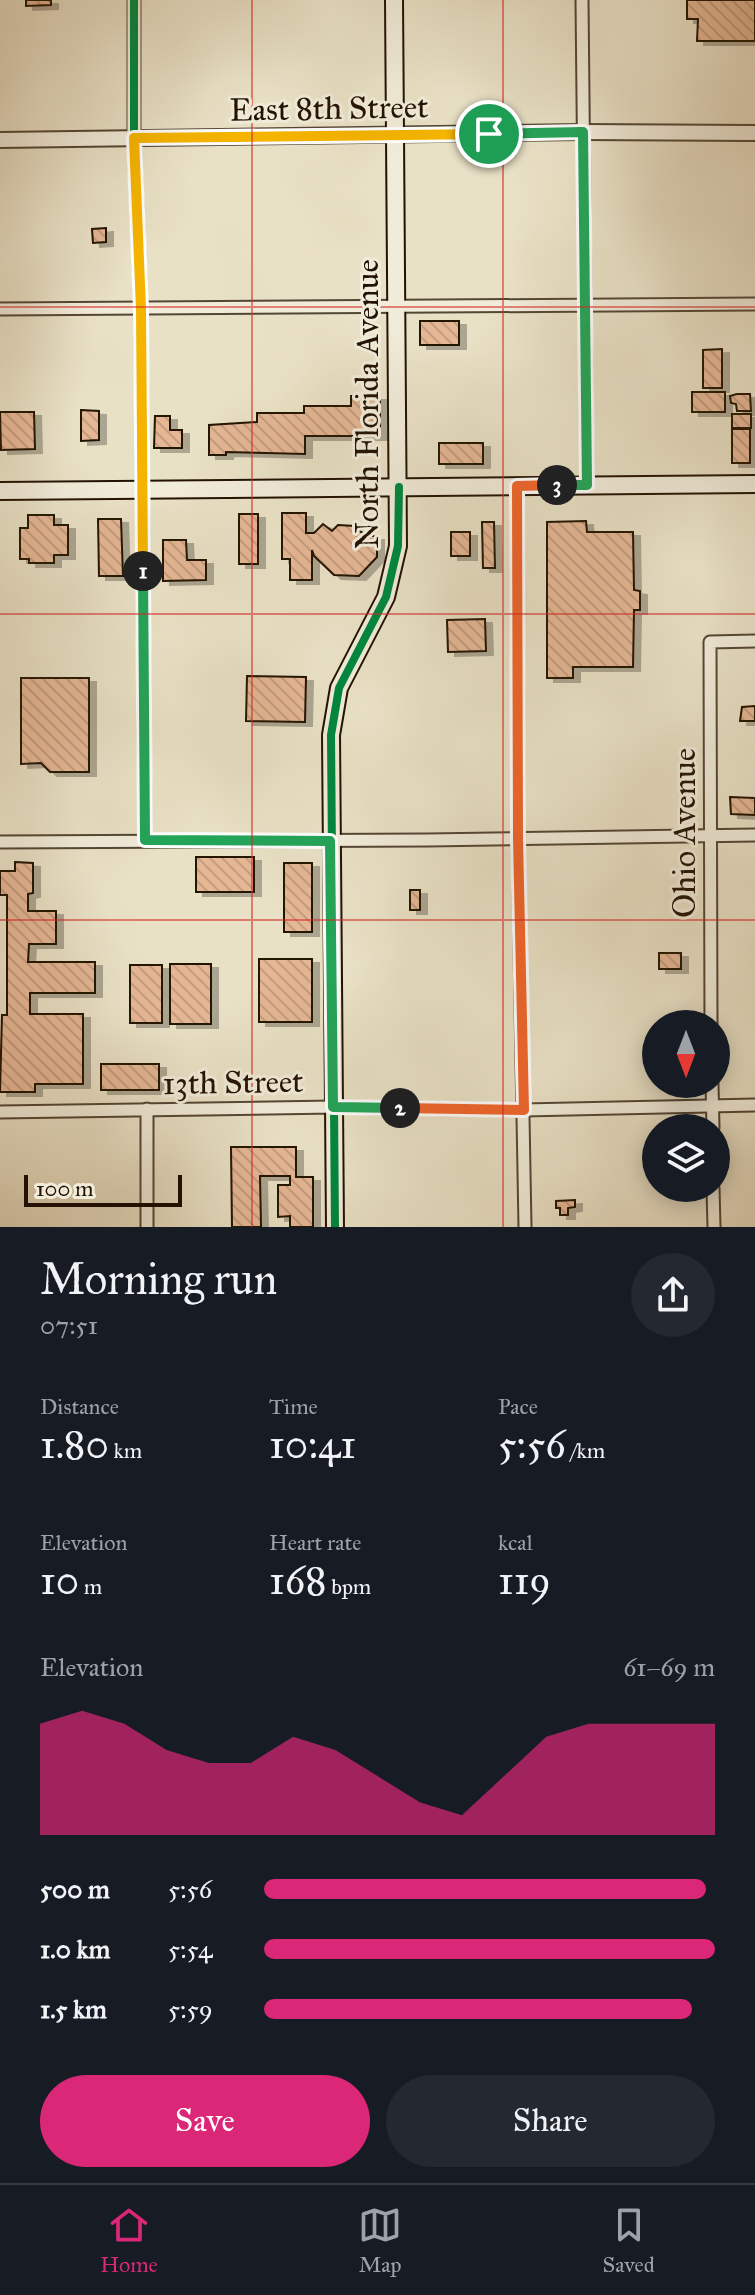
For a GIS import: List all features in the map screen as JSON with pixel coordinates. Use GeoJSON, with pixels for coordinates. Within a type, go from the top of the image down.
{"type":"FeatureCollection","features":[{"type":"Feature","properties":{"kind":"main road","name":"North Florida Avenue"},"geometry":{"type":"LineString","coordinates":[[335,1227],[331,735],[339,688],[386,597],[398,546],[394,0]]}},
{"type":"Feature","properties":{"kind":"main road"},"geometry":{"type":"LineString","coordinates":[[0,491],[755,484]]}},
{"type":"Feature","properties":{"kind":"street"},"geometry":{"type":"LineString","coordinates":[[134,0],[134,138],[141,309],[145,840]]}},
{"type":"Feature","properties":{"kind":"street"},"geometry":{"type":"LineString","coordinates":[[582,0],[587,485]]}},
{"type":"Feature","properties":{"kind":"street","name":"East 8th Street"},"geometry":{"type":"LineString","coordinates":[[0,140],[583,132],[755,133]]}},
{"type":"Feature","properties":{"kind":"street"},"geometry":{"type":"LineString","coordinates":[[0,309],[755,304]]}},
{"type":"Feature","properties":{"kind":"street"},"geometry":{"type":"LineString","coordinates":[[517,486],[518,839],[525,1227]]}},
{"type":"Feature","properties":{"kind":"street","name":"Ohio Avenue"},"geometry":{"type":"LineString","coordinates":[[711,1010],[710,642],[755,641]]}},
{"type":"Feature","properties":{"kind":"street"},"geometry":{"type":"LineString","coordinates":[[0,842],[755,835]]}},
{"type":"Feature","properties":{"kind":"street"},"geometry":{"type":"LineString","coordinates":[[712,1098],[712,1114]]}},
{"type":"Feature","properties":{"kind":"street","name":"13th Street"},"geometry":{"type":"LineString","coordinates":[[0,1112],[333,1107],[524,1110],[755,1105]]}},
{"type":"Feature","properties":{"kind":"street"},"geometry":{"type":"LineString","coordinates":[[147,1109],[147,1227]]}},
{"type":"Feature","properties":{"kind":"street"},"geometry":{"type":"LineString","coordinates":[[713,1202],[714,1227]]}},
{"type":"Feature","properties":{"kind":"building"},"geometry":{"type":"Polygon","coordinates":[[[26,0],[51,0],[51,5],[26,6],[26,0]]]}},
{"type":"Feature","properties":{"kind":"building"},"geometry":{"type":"Polygon","coordinates":[[[687,0],[755,0],[755,41],[697,41],[698,19],[687,19],[687,0]]]}},
{"type":"Feature","properties":{"kind":"building"},"geometry":{"type":"Polygon","coordinates":[[[106,228],[106,242],[93,243],[92,229],[106,228]]]}},
{"type":"Feature","properties":{"kind":"building"},"geometry":{"type":"Polygon","coordinates":[[[420,321],[459,321],[459,345],[420,345],[420,321]]]}},
{"type":"Feature","properties":{"kind":"building"},"geometry":{"type":"Polygon","coordinates":[[[722,349],[722,388],[703,388],[703,350],[722,349]]]}},
{"type":"Feature","properties":{"kind":"building"},"geometry":{"type":"Polygon","coordinates":[[[692,392],[725,392],[725,412],[692,412],[692,392]]]}},
{"type":"Feature","properties":{"kind":"building"},"geometry":{"type":"Polygon","coordinates":[[[750,394],[751,411],[737,411],[730,396],[750,394]]]}},
{"type":"Feature","properties":{"kind":"building"},"geometry":{"type":"Polygon","coordinates":[[[351,396],[380,396],[380,436],[305,436],[305,454],[226,452],[226,455],[209,455],[209,425],[257,422],[257,413],[304,413],[304,406],[351,406],[351,396]]]}},
{"type":"Feature","properties":{"kind":"building"},"geometry":{"type":"Polygon","coordinates":[[[81,410],[99,411],[99,440],[81,441],[81,410]]]}},
{"type":"Feature","properties":{"kind":"building"},"geometry":{"type":"Polygon","coordinates":[[[0,412],[34,412],[35,449],[1,450],[0,412]]]}},
{"type":"Feature","properties":{"kind":"building"},"geometry":{"type":"Polygon","coordinates":[[[732,414],[751,414],[751,428],[732,428],[732,414]]]}},
{"type":"Feature","properties":{"kind":"building"},"geometry":{"type":"Polygon","coordinates":[[[155,416],[170,416],[170,430],[182,430],[182,448],[154,448],[155,416]]]}},
{"type":"Feature","properties":{"kind":"building"},"geometry":{"type":"Polygon","coordinates":[[[732,429],[750,429],[750,463],[732,463],[732,429]]]}},
{"type":"Feature","properties":{"kind":"building"},"geometry":{"type":"Polygon","coordinates":[[[439,443],[483,443],[483,464],[439,464],[439,443]]]}},
{"type":"Feature","properties":{"kind":"building"},"geometry":{"type":"Polygon","coordinates":[[[282,513],[306,513],[306,533],[314,533],[323,524],[332,531],[338,525],[355,526],[365,536],[377,536],[377,557],[359,576],[334,575],[314,556],[312,550],[312,580],[290,580],[290,559],[282,559],[282,513]]]}},
{"type":"Feature","properties":{"kind":"building"},"geometry":{"type":"Polygon","coordinates":[[[239,514],[258,514],[258,564],[239,564],[239,514]]]}},
{"type":"Feature","properties":{"kind":"building"},"geometry":{"type":"Polygon","coordinates":[[[28,515],[54,515],[54,525],[68,525],[68,555],[54,555],[54,563],[29,563],[29,559],[20,559],[20,528],[28,528],[28,515]]]}},
{"type":"Feature","properties":{"kind":"building"},"geometry":{"type":"Polygon","coordinates":[[[98,519],[121,519],[123,576],[99,576],[98,519]]]}},
{"type":"Feature","properties":{"kind":"building"},"geometry":{"type":"Polygon","coordinates":[[[586,521],[587,532],[633,532],[634,590],[640,591],[640,610],[634,610],[633,667],[573,667],[573,678],[547,678],[547,522],[586,521]]]}},
{"type":"Feature","properties":{"kind":"building"},"geometry":{"type":"Polygon","coordinates":[[[482,522],[494,522],[495,568],[483,568],[482,522]]]}},
{"type":"Feature","properties":{"kind":"building"},"geometry":{"type":"Polygon","coordinates":[[[451,532],[470,532],[470,556],[451,556],[451,532]]]}},
{"type":"Feature","properties":{"kind":"building"},"geometry":{"type":"Polygon","coordinates":[[[163,540],[186,540],[187,560],[206,560],[206,580],[163,581],[163,540]]]}},
{"type":"Feature","properties":{"kind":"building"},"geometry":{"type":"Polygon","coordinates":[[[485,619],[486,651],[448,652],[447,620],[485,619]]]}},
{"type":"Feature","properties":{"kind":"building"},"geometry":{"type":"Polygon","coordinates":[[[247,676],[306,677],[305,722],[246,721],[247,676]]]}},
{"type":"Feature","properties":{"kind":"building"},"geometry":{"type":"Polygon","coordinates":[[[21,678],[89,678],[89,772],[50,772],[41,763],[21,764],[21,678]]]}},
{"type":"Feature","properties":{"kind":"building"},"geometry":{"type":"Polygon","coordinates":[[[755,706],[755,721],[740,721],[742,707],[755,706]]]}},
{"type":"Feature","properties":{"kind":"building"},"geometry":{"type":"Polygon","coordinates":[[[730,797],[755,798],[755,815],[731,814],[730,797]]]}},
{"type":"Feature","properties":{"kind":"building"},"geometry":{"type":"Polygon","coordinates":[[[196,857],[254,857],[254,892],[196,892],[196,857]]]}},
{"type":"Feature","properties":{"kind":"building"},"geometry":{"type":"Polygon","coordinates":[[[15,862],[33,863],[33,893],[28,894],[28,911],[56,911],[56,944],[29,944],[28,962],[95,962],[95,993],[30,993],[30,1014],[83,1014],[83,1084],[35,1084],[35,1092],[0,1092],[2,1015],[7,1015],[7,895],[0,895],[0,871],[15,871],[15,862]]]}},
{"type":"Feature","properties":{"kind":"building"},"geometry":{"type":"Polygon","coordinates":[[[284,863],[312,863],[312,932],[284,932],[284,863]]]}},
{"type":"Feature","properties":{"kind":"building"},"geometry":{"type":"Polygon","coordinates":[[[410,890],[420,890],[420,910],[410,910],[410,890]]]}},
{"type":"Feature","properties":{"kind":"building"},"geometry":{"type":"Polygon","coordinates":[[[659,953],[681,953],[681,969],[659,969],[659,953]]]}},
{"type":"Feature","properties":{"kind":"building"},"geometry":{"type":"Polygon","coordinates":[[[259,959],[312,959],[312,1022],[259,1022],[259,959]]]}},
{"type":"Feature","properties":{"kind":"building"},"geometry":{"type":"Polygon","coordinates":[[[170,964],[211,964],[211,1024],[170,1024],[170,964]]]}},
{"type":"Feature","properties":{"kind":"building"},"geometry":{"type":"Polygon","coordinates":[[[130,965],[162,965],[162,1023],[130,1023],[130,965]]]}},
{"type":"Feature","properties":{"kind":"building"},"geometry":{"type":"Polygon","coordinates":[[[101,1064],[159,1064],[159,1090],[101,1090],[101,1064]]]}},
{"type":"Feature","properties":{"kind":"building"},"geometry":{"type":"Polygon","coordinates":[[[231,1147],[296,1147],[296,1177],[313,1177],[313,1227],[290,1227],[290,1216],[278,1217],[278,1185],[290,1185],[290,1176],[260,1176],[261,1227],[232,1227],[231,1147]]]}},
{"type":"Feature","properties":{"kind":"building"},"geometry":{"type":"Polygon","coordinates":[[[575,1200],[575,1207],[568,1208],[568,1215],[560,1215],[556,1201],[575,1200]]]}},
{"type":"Feature","properties":{"kind":"cycle path"},"geometry":{"type":"LineString","coordinates":[[134,0],[134,138],[141,309],[145,840]]}},
{"type":"Feature","properties":{"kind":"cycle path"},"geometry":{"type":"LineString","coordinates":[[335,1227],[331,735],[339,688],[386,597],[398,546],[399,487]]}},
{"type":"Feature","properties":{"kind":"route"},"geometry":{"type":"LineString","coordinates":[[583,132],[587,485],[517,486],[518,839],[524,1110],[333,1107],[330,841],[145,840],[141,309],[134,138],[489,134],[583,132]]}}]}
